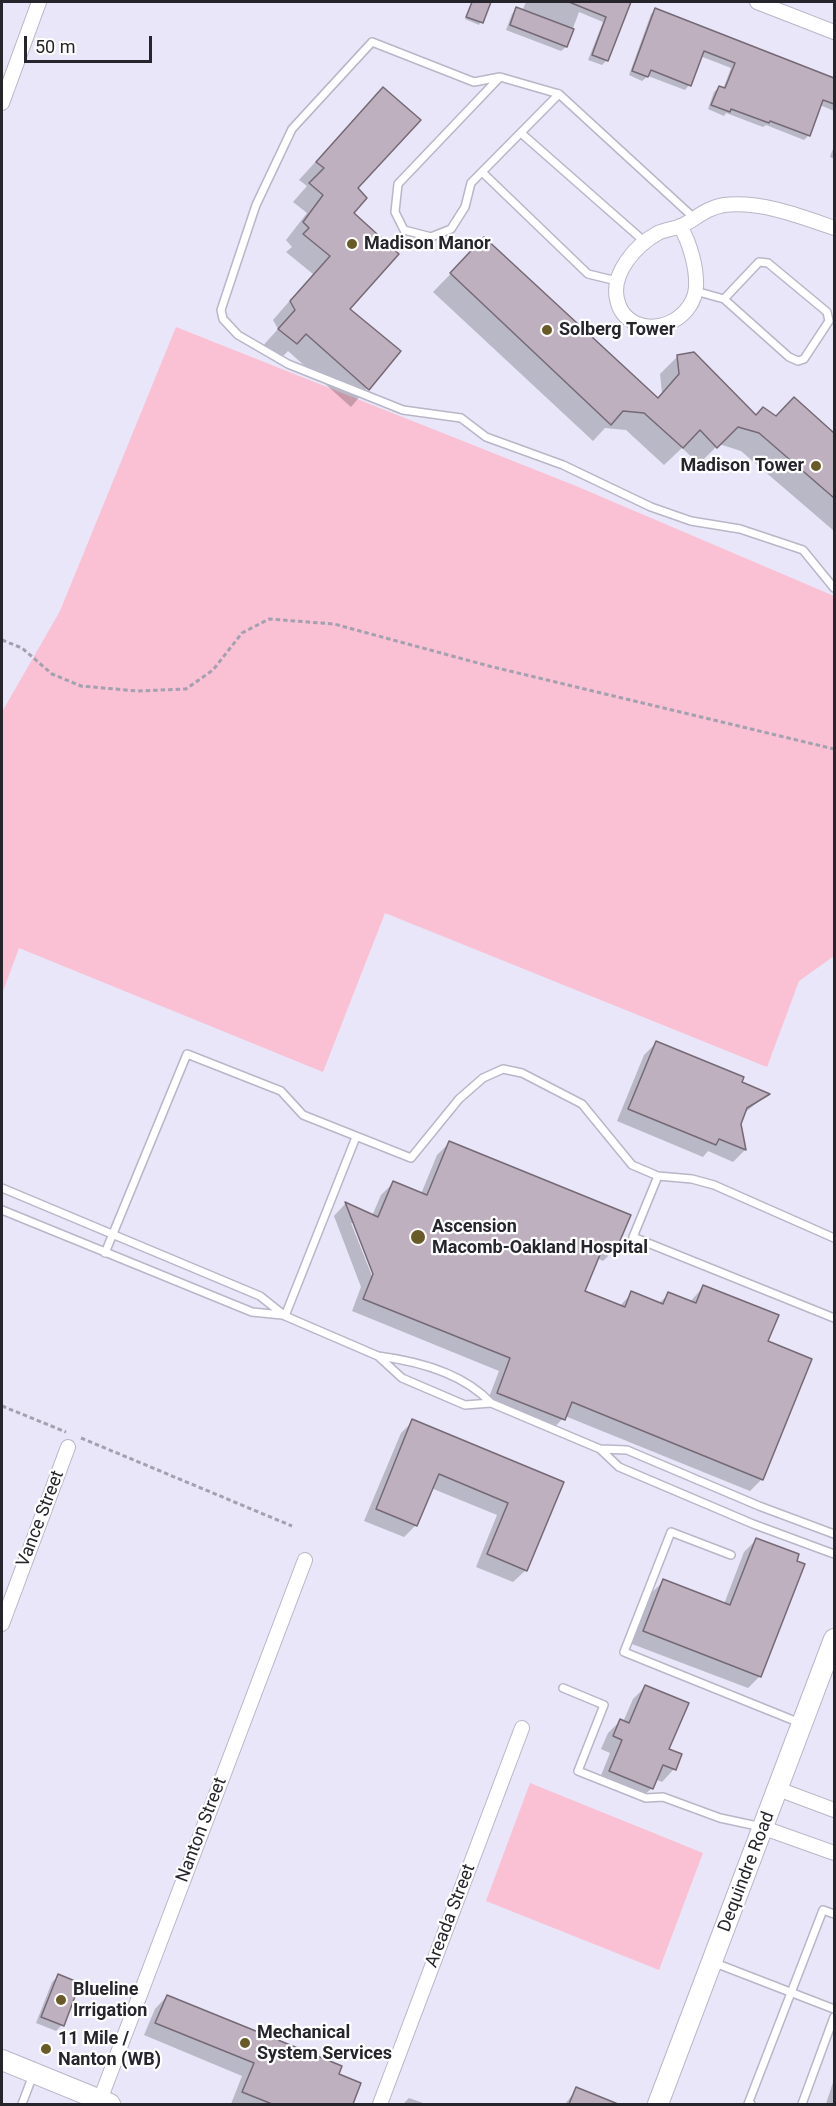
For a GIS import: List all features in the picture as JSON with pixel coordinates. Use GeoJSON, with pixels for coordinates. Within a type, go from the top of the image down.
{"type":"FeatureCollection","features":[{"type":"Feature","properties":{"kind":"main road","name":"Dequindre Road"},"geometry":{"type":"LineString","coordinates":[[658,2104],[834,1639]]}},
{"type":"Feature","properties":{"kind":"main road"},"geometry":{"type":"LineString","coordinates":[[2,2060],[106,2103]]}},
{"type":"Feature","properties":{"kind":"street"},"geometry":{"type":"LineString","coordinates":[[2,103],[39,2]]}},
{"type":"Feature","properties":{"kind":"street"},"geometry":{"type":"LineString","coordinates":[[756,2],[834,32]]}},
{"type":"Feature","properties":{"kind":"street"},"geometry":{"type":"LineString","coordinates":[[681,226],[687,237],[692,257],[695,291],[683,314],[675,321],[663,326],[648,328],[626,317],[615,292],[617,281],[629,257],[659,233],[681,226],[706,209],[743,205],[788,213],[834,228]]}},
{"type":"Feature","properties":{"kind":"street","name":"Vance Street"},"geometry":{"type":"LineString","coordinates":[[2,1624],[68,1448]]}},
{"type":"Feature","properties":{"kind":"street","name":"Nanton Street"},"geometry":{"type":"LineString","coordinates":[[106,2103],[305,1560]]}},
{"type":"Feature","properties":{"kind":"street","name":"Areada Street"},"geometry":{"type":"LineString","coordinates":[[380,2104],[522,1728]]}},
{"type":"Feature","properties":{"kind":"street"},"geometry":{"type":"LineString","coordinates":[[778,1789],[834,1810]]}},
{"type":"Feature","properties":{"kind":"street"},"geometry":{"type":"LineString","coordinates":[[764,1828],[834,1853]]}},
{"type":"Feature","properties":{"kind":"lane"},"geometry":{"type":"LineString","coordinates":[[693,217],[559,93],[500,77],[474,82],[372,42],[292,129],[256,205],[221,309],[223,318],[238,335],[288,364],[403,410],[461,418],[486,437],[563,465],[651,507],[691,521],[740,529],[803,550],[834,588]]}},
{"type":"Feature","properties":{"kind":"lane"},"geometry":{"type":"LineString","coordinates":[[500,77],[398,184],[395,212],[404,230],[431,237],[451,229],[465,207],[471,183],[559,93]]}},
{"type":"Feature","properties":{"kind":"lane"},"geometry":{"type":"LineString","coordinates":[[521,133],[645,242]]}},
{"type":"Feature","properties":{"kind":"lane"},"geometry":{"type":"LineString","coordinates":[[482,172],[588,274],[617,281]]}},
{"type":"Feature","properties":{"kind":"lane"},"geometry":{"type":"LineString","coordinates":[[695,291],[724,299],[789,357],[798,362],[804,359],[829,321],[827,312],[768,262],[759,262],[724,299]]}},
{"type":"Feature","properties":{"kind":"lane"},"geometry":{"type":"LineString","coordinates":[[105,1253],[187,1054],[281,1091],[303,1115],[411,1158],[459,1099],[483,1078],[503,1069],[522,1073],[582,1104],[632,1165],[658,1176],[692,1179],[714,1185],[834,1238]]}},
{"type":"Feature","properties":{"kind":"lane"},"geometry":{"type":"LineString","coordinates":[[285,1316],[356,1137]]}},
{"type":"Feature","properties":{"kind":"lane"},"geometry":{"type":"LineString","coordinates":[[658,1176],[633,1237],[834,1318]]}},
{"type":"Feature","properties":{"kind":"lane"},"geometry":{"type":"LineString","coordinates":[[2,1188],[260,1296],[285,1316],[378,1356],[413,1360],[478,1389],[491,1403],[600,1449],[619,1467],[753,1524],[834,1554]]}},
{"type":"Feature","properties":{"kind":"lane"},"geometry":{"type":"LineString","coordinates":[[2,1210],[252,1312],[285,1316]]}},
{"type":"Feature","properties":{"kind":"lane"},"geometry":{"type":"LineString","coordinates":[[378,1356],[402,1378],[465,1405],[491,1403]]}},
{"type":"Feature","properties":{"kind":"lane"},"geometry":{"type":"LineString","coordinates":[[600,1449],[627,1450],[759,1506],[834,1534]]}},
{"type":"Feature","properties":{"kind":"lane"},"geometry":{"type":"LineString","coordinates":[[731,1555],[671,1532],[624,1652],[802,1724]]}},
{"type":"Feature","properties":{"kind":"lane"},"geometry":{"type":"LineString","coordinates":[[563,1688],[604,1705],[578,1771],[646,1798],[663,1797],[720,1818],[764,1828]]}},
{"type":"Feature","properties":{"kind":"lane"},"geometry":{"type":"LineString","coordinates":[[751,2104],[748,2103],[823,1910],[834,1914]]}},
{"type":"Feature","properties":{"kind":"lane"},"geometry":{"type":"LineString","coordinates":[[712,1962],[834,2009]]}},
{"type":"Feature","properties":{"kind":"lane"},"geometry":{"type":"LineString","coordinates":[[802,2104],[834,2017]]}},
{"type":"Feature","properties":{"kind":"lane"},"geometry":{"type":"LineString","coordinates":[[22,2104],[34,2073]]}},
{"type":"Feature","properties":{"kind":"path"},"geometry":{"type":"LineString","coordinates":[[2,640],[22,648],[52,674],[81,686],[137,691],[186,689],[213,670],[242,633],[269,619],[334,624],[489,666],[834,749]]}},
{"type":"Feature","properties":{"kind":"path"},"geometry":{"type":"LineString","coordinates":[[2,1406],[292,1526]]}},
{"type":"Feature","properties":{"kind":"shaded area"},"geometry":{"type":"Polygon","coordinates":[[[176,327],[576,486],[834,596],[834,956],[799,981],[767,1067],[385,913],[323,1072],[19,948],[2,994],[2,712],[60,611],[176,327]]]}},
{"type":"Feature","properties":{"kind":"shaded area"},"geometry":{"type":"Polygon","coordinates":[[[530,1783],[703,1853],[659,1970],[486,1901],[530,1783]]]}},
{"type":"Feature","properties":{"kind":"building"},"geometry":{"type":"Polygon","coordinates":[[[472,2],[491,2],[483,23],[466,17],[472,2]]]}},
{"type":"Feature","properties":{"kind":"building"},"geometry":{"type":"Polygon","coordinates":[[[569,2],[631,2],[608,61],[592,55],[606,17],[569,2]]]}},
{"type":"Feature","properties":{"kind":"building"},"geometry":{"type":"Polygon","coordinates":[[[516,7],[574,29],[567,47],[510,25],[516,7]]]}},
{"type":"Feature","properties":{"kind":"building"},"geometry":{"type":"Polygon","coordinates":[[[655,8],[834,78],[834,104],[823,100],[810,136],[770,121],[769,123],[731,109],[730,112],[711,105],[719,86],[725,88],[735,63],[704,51],[691,86],[651,70],[648,77],[632,71],[655,8]]]}},
{"type":"Feature","properties":{"kind":"building","name":"Madison Manor"},"geometry":{"type":"Polygon","coordinates":[[[383,87],[421,120],[358,188],[367,198],[354,213],[399,254],[350,309],[401,351],[369,390],[306,334],[297,344],[278,329],[295,310],[290,301],[330,256],[303,234],[309,228],[303,222],[323,195],[309,183],[324,168],[316,162],[383,87]]]}},
{"type":"Feature","properties":{"kind":"building"},"geometry":{"type":"Polygon","coordinates":[[[484,237],[658,398],[679,374],[677,355],[694,352],[756,415],[763,407],[776,416],[794,397],[834,433],[834,498],[759,433],[738,427],[717,448],[700,430],[683,448],[644,413],[623,411],[611,425],[450,273],[484,237]]]}},
{"type":"Feature","properties":{"kind":"building"},"geometry":{"type":"Polygon","coordinates":[[[656,1041],[744,1077],[742,1082],[770,1094],[747,1108],[741,1124],[746,1150],[719,1139],[716,1145],[628,1109],[656,1041]]]}},
{"type":"Feature","properties":{"kind":"building"},"geometry":{"type":"Polygon","coordinates":[[[449,1141],[631,1215],[616,1250],[604,1245],[585,1291],[625,1307],[631,1291],[663,1304],[668,1292],[696,1303],[703,1285],[779,1315],[768,1341],[812,1359],[763,1480],[572,1402],[565,1420],[497,1393],[510,1358],[363,1299],[373,1274],[345,1202],[378,1217],[393,1181],[427,1195],[449,1141]]]}},
{"type":"Feature","properties":{"kind":"building"},"geometry":{"type":"Polygon","coordinates":[[[412,1419],[564,1482],[527,1571],[487,1554],[508,1503],[439,1474],[417,1526],[376,1509],[412,1419]]]}},
{"type":"Feature","properties":{"kind":"building"},"geometry":{"type":"Polygon","coordinates":[[[756,1538],[799,1554],[797,1561],[805,1564],[761,1677],[643,1631],[663,1579],[730,1605],[756,1538]]]}},
{"type":"Feature","properties":{"kind":"building"},"geometry":{"type":"Polygon","coordinates":[[[645,1685],[689,1703],[669,1749],[682,1754],[676,1770],[663,1765],[653,1789],[609,1771],[622,1740],[613,1736],[620,1719],[629,1723],[645,1685]]]}},
{"type":"Feature","properties":{"kind":"building","name":"Blueline Irrigation"},"geometry":{"type":"Polygon","coordinates":[[[58,1974],[80,1983],[64,2026],[41,2017],[58,1974]]]}},
{"type":"Feature","properties":{"kind":"building","name":"Mechanical System Services"},"geometry":{"type":"Polygon","coordinates":[[[167,1995],[342,2066],[339,2074],[361,2083],[353,2104],[272,2104],[242,2092],[254,2063],[155,2023],[167,1995]]]}},
{"type":"Feature","properties":{"kind":"building"},"geometry":{"type":"Polygon","coordinates":[[[576,2087],[618,2104],[569,2104],[576,2087]]]}},
{"type":"Feature","properties":{"kind":"place","name":"Madison Manor"},"geometry":{"type":"Point","coordinates":[352,244]}},
{"type":"Feature","properties":{"kind":"place","name":"Solberg Tower"},"geometry":{"type":"Point","coordinates":[547,330]}},
{"type":"Feature","properties":{"kind":"place","name":"Madison Tower"},"geometry":{"type":"Point","coordinates":[816,466]}},
{"type":"Feature","properties":{"kind":"place","name":"Ascension Macomb-Oakland Hospital"},"geometry":{"type":"Point","coordinates":[418,1237]}},
{"type":"Feature","properties":{"kind":"place","name":"Blueline Irrigation"},"geometry":{"type":"Point","coordinates":[61,2000]}},
{"type":"Feature","properties":{"kind":"place","name":"Mechanical System Services"},"geometry":{"type":"Point","coordinates":[245,2043]}},
{"type":"Feature","properties":{"kind":"place","name":"11 Mile / Nanton (WB)"},"geometry":{"type":"Point","coordinates":[46,2049]}}]}
